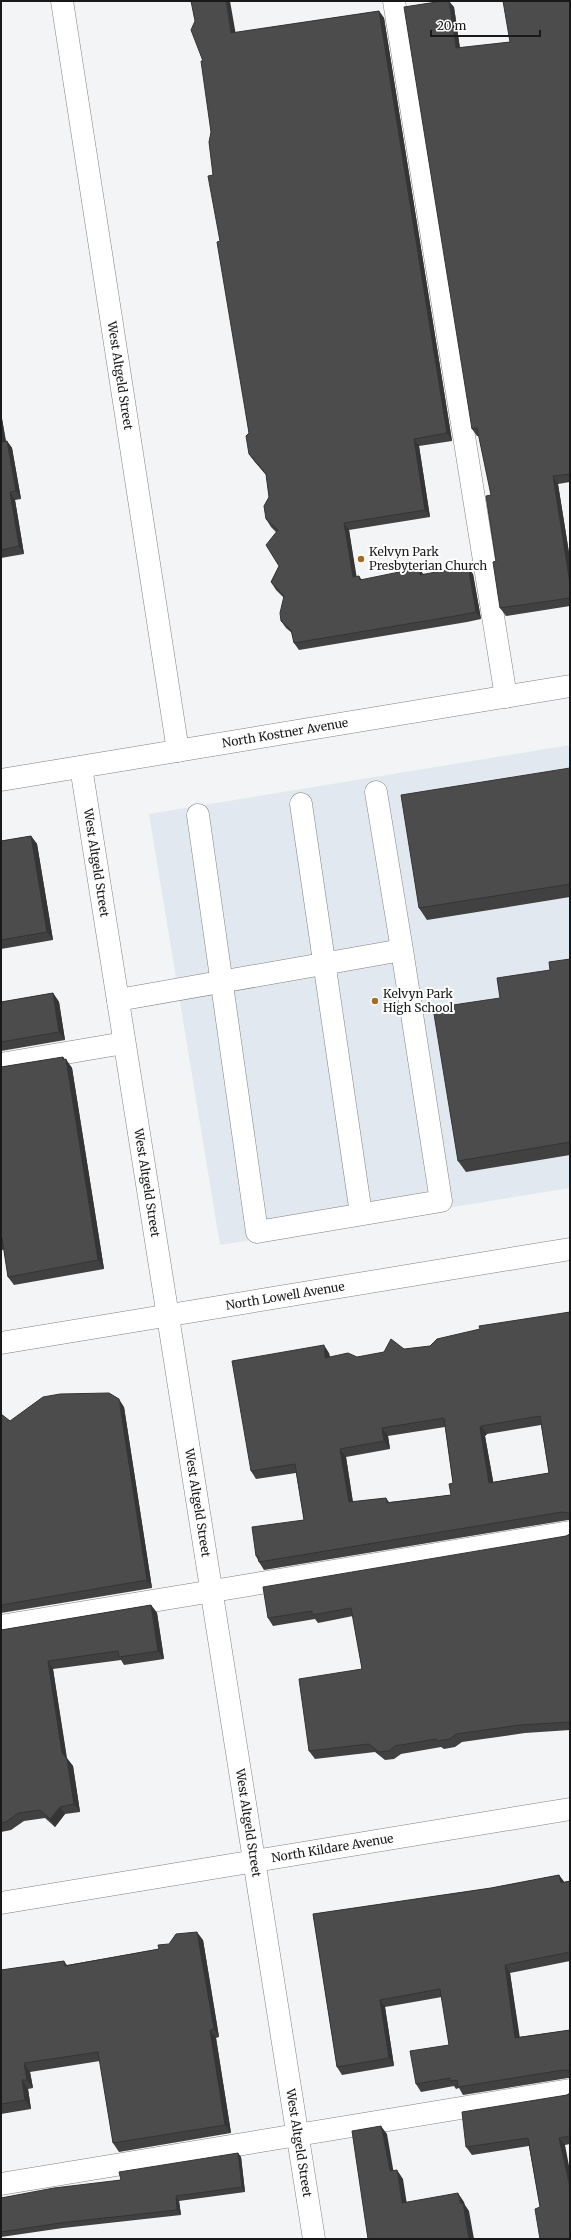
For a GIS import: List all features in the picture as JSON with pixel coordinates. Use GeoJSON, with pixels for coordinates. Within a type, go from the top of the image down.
{"type":"FeatureCollection","features":[{"type":"Feature","properties":{"kind":"street","name":"West Altgeld Street"},"geometry":{"type":"LineString","coordinates":[[62,1],[178,751]]}},
{"type":"Feature","properties":{"kind":"street"},"geometry":{"type":"LineString","coordinates":[[394,1],[506,697]]}},
{"type":"Feature","properties":{"kind":"street","name":"North Kostner Avenue"},"geometry":{"type":"LineString","coordinates":[[1,780],[570,686]]}},
{"type":"Feature","properties":{"kind":"street","name":"West Altgeld Street"},"geometry":{"type":"LineString","coordinates":[[81,767],[314,2239]]}},
{"type":"Feature","properties":{"kind":"street"},"geometry":{"type":"LineString","coordinates":[[198,815],[223,982],[257,1232],[441,1201],[376,792]]}},
{"type":"Feature","properties":{"kind":"street"},"geometry":{"type":"LineString","coordinates":[[301,804],[361,1214]]}},
{"type":"Feature","properties":{"kind":"street"},"geometry":{"type":"LineString","coordinates":[[118,1000],[402,950]]}},
{"type":"Feature","properties":{"kind":"street"},"geometry":{"type":"LineString","coordinates":[[1,1064],[124,1043]]}},
{"type":"Feature","properties":{"kind":"street","name":"North Lowell Avenue"},"geometry":{"type":"LineString","coordinates":[[1,1343],[570,1249]]}},
{"type":"Feature","properties":{"kind":"street"},"geometry":{"type":"LineString","coordinates":[[1,1626],[570,1532]]}},
{"type":"Feature","properties":{"kind":"street","name":"North Kildare Avenue"},"geometry":{"type":"LineString","coordinates":[[1,1903],[570,1809]]}},
{"type":"Feature","properties":{"kind":"street"},"geometry":{"type":"LineString","coordinates":[[1,2184],[570,2090]]}},
{"type":"Feature","properties":{"kind":"shaded area","name":"Kelvyn Park High School"},"geometry":{"type":"Polygon","coordinates":[[[570,745],[570,1188],[220,1245],[149,814],[570,745]]]}},
{"type":"Feature","properties":{"kind":"building"},"geometry":{"type":"Polygon","coordinates":[[[191,1],[226,1],[231,33],[379,11],[447,433],[414,439],[425,510],[344,523],[353,577],[359,576],[360,580],[419,568],[420,575],[468,566],[476,612],[294,643],[291,630],[281,621],[280,613],[284,596],[271,582],[279,566],[266,545],[278,530],[266,519],[264,506],[269,497],[266,474],[249,454],[246,436],[249,433],[217,242],[220,241],[208,176],[213,175],[209,142],[211,132],[201,61],[203,61],[191,30],[195,21],[191,1]]]}},
{"type":"Feature","properties":{"kind":"building"},"geometry":{"type":"Polygon","coordinates":[[[449,1],[456,48],[510,42],[503,1],[570,1],[570,474],[553,476],[570,583],[570,598],[500,608],[493,562],[496,561],[486,496],[491,495],[477,428],[472,429],[404,7],[449,1]]]}},
{"type":"Feature","properties":{"kind":"building"},"geometry":{"type":"Polygon","coordinates":[[[1,438],[2,442],[7,441],[16,491],[10,492],[19,546],[1,550],[1,438]]]}},
{"type":"Feature","properties":{"kind":"building"},"geometry":{"type":"Polygon","coordinates":[[[570,768],[570,884],[419,908],[401,795],[570,768]]]}},
{"type":"Feature","properties":{"kind":"building"},"geometry":{"type":"Polygon","coordinates":[[[31,836],[47,932],[1,940],[1,841],[31,836]]]}},
{"type":"Feature","properties":{"kind":"building"},"geometry":{"type":"Polygon","coordinates":[[[570,959],[570,1142],[458,1161],[433,1008],[500,998],[497,978],[550,970],[549,962],[570,959]]]}},
{"type":"Feature","properties":{"kind":"building"},"geometry":{"type":"Polygon","coordinates":[[[53,993],[59,1032],[1,1042],[1,1002],[53,993]]]}},
{"type":"Feature","properties":{"kind":"building"},"geometry":{"type":"Polygon","coordinates":[[[63,1057],[63,1060],[66,1059],[98,1260],[8,1277],[2,1238],[1,1239],[1,1067],[63,1057]]]}},
{"type":"Feature","properties":{"kind":"building"},"geometry":{"type":"Polygon","coordinates":[[[570,1312],[570,1514],[562,1512],[259,1562],[258,1556],[256,1556],[252,1527],[304,1520],[295,1464],[251,1471],[232,1361],[324,1345],[325,1358],[348,1353],[357,1357],[384,1352],[391,1339],[404,1349],[430,1346],[437,1339],[480,1329],[479,1326],[570,1312]],[[540,1416],[481,1426],[480,1428],[489,1483],[549,1473],[540,1416]],[[444,1418],[382,1428],[384,1441],[340,1449],[349,1502],[386,1498],[387,1503],[451,1495],[449,1484],[453,1483],[444,1418]]]}},
{"type":"Feature","properties":{"kind":"building"},"geometry":{"type":"Polygon","coordinates":[[[109,1393],[119,1399],[147,1580],[1,1605],[1,1414],[10,1421],[43,1397],[60,1394],[109,1393]]]}},
{"type":"Feature","properties":{"kind":"building"},"geometry":{"type":"Polygon","coordinates":[[[570,1534],[570,1722],[520,1725],[456,1734],[450,1739],[438,1741],[436,1739],[395,1746],[389,1751],[379,1752],[369,1744],[309,1751],[299,1679],[362,1669],[351,1608],[312,1615],[312,1611],[268,1618],[263,1587],[566,1536],[570,1534]]]}},
{"type":"Feature","properties":{"kind":"building"},"geometry":{"type":"Polygon","coordinates":[[[151,1605],[158,1651],[119,1657],[118,1651],[48,1661],[62,1753],[67,1759],[74,1804],[60,1807],[50,1819],[40,1810],[18,1813],[6,1822],[1,1823],[1,1630],[151,1605]]]}},
{"type":"Feature","properties":{"kind":"building"},"geometry":{"type":"Polygon","coordinates":[[[559,1875],[561,1883],[570,1881],[570,1952],[505,1965],[515,2038],[570,2030],[570,2071],[563,2070],[458,2087],[457,2080],[450,2081],[450,2078],[416,2084],[410,2051],[449,2045],[440,1989],[380,2000],[389,2058],[337,2067],[313,1914],[491,1888],[559,1875]]]}},
{"type":"Feature","properties":{"kind":"building"},"geometry":{"type":"Polygon","coordinates":[[[197,1932],[214,2029],[210,2030],[225,2125],[113,2143],[98,2052],[24,2063],[27,2080],[22,2080],[25,2100],[1,2104],[1,1970],[64,1961],[65,1966],[159,1949],[158,1945],[169,1944],[176,1934],[197,1932]]]}},
{"type":"Feature","properties":{"kind":"building"},"geometry":{"type":"Polygon","coordinates":[[[570,2093],[570,2136],[559,2138],[570,2188],[570,2239],[540,2239],[535,2209],[540,2207],[528,2138],[466,2147],[462,2112],[567,2095],[570,2093]]]}},
{"type":"Feature","properties":{"kind":"building"},"geometry":{"type":"Polygon","coordinates":[[[381,2126],[390,2171],[397,2170],[402,2203],[458,2193],[460,2203],[463,2203],[469,2239],[368,2239],[352,2131],[381,2126]]]}},
{"type":"Feature","properties":{"kind":"building"},"geometry":{"type":"Polygon","coordinates":[[[238,2153],[242,2187],[176,2196],[177,2210],[60,2223],[1,2232],[1,2198],[54,2188],[121,2180],[119,2172],[238,2153]]]}},
{"type":"Feature","properties":{"kind":"place","name":"Kelvyn Park Presbyterian Church"},"geometry":{"type":"Point","coordinates":[361,559]}},
{"type":"Feature","properties":{"kind":"place","name":"Kelvyn Park High School"},"geometry":{"type":"Point","coordinates":[375,1001]}}]}
